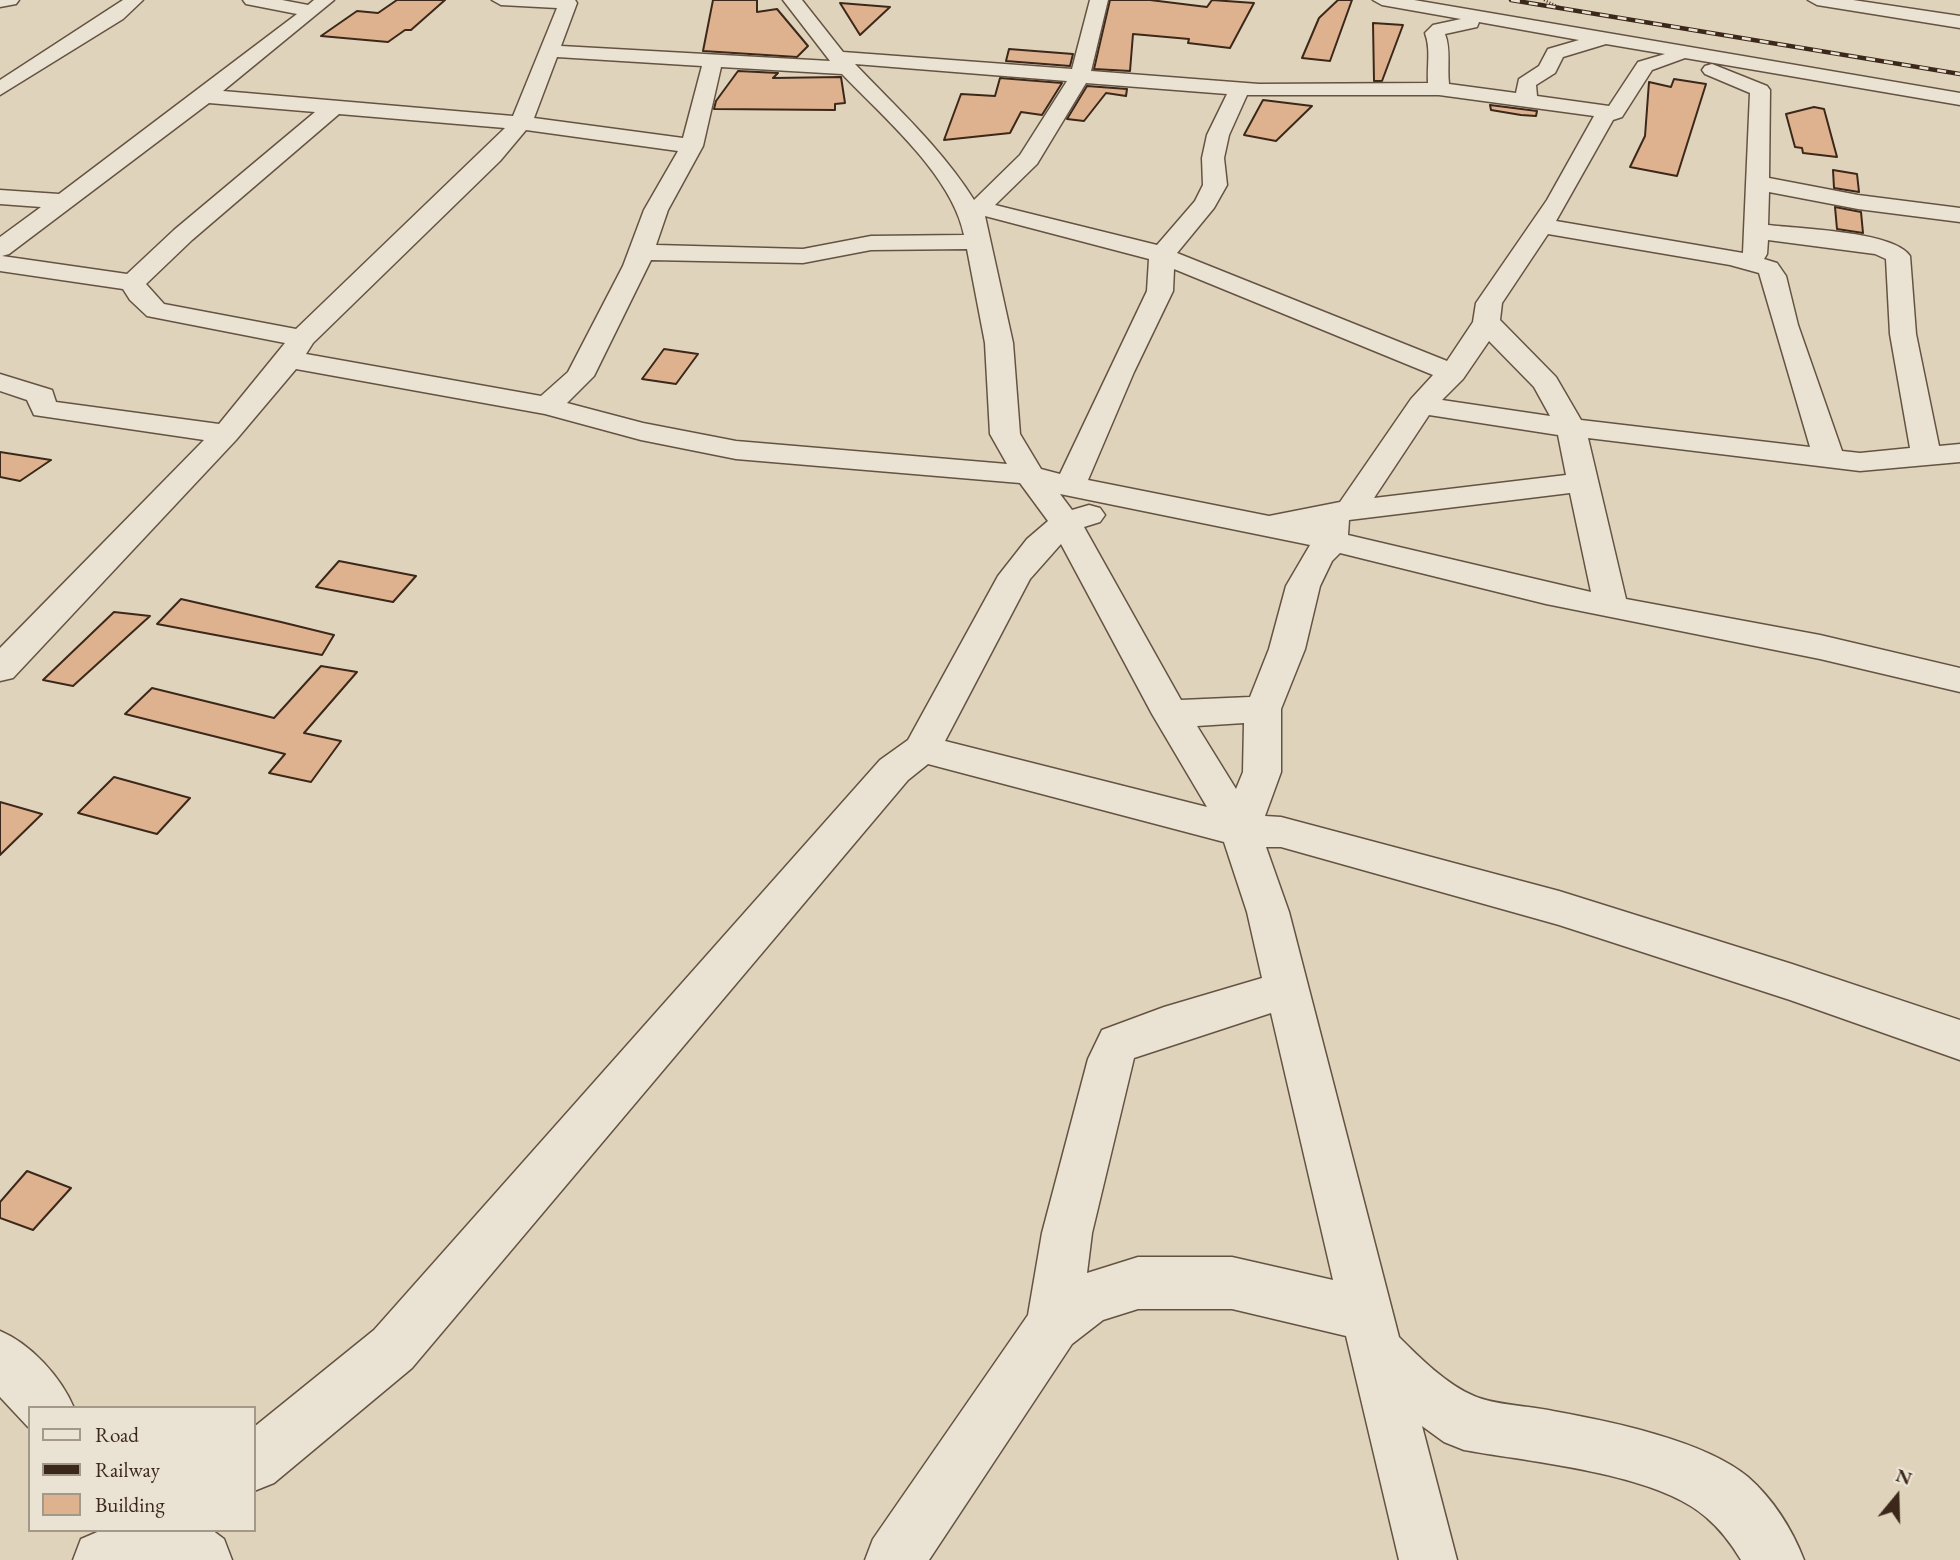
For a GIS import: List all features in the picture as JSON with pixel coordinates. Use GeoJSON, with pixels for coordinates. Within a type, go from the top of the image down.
{"type":"FeatureCollection","features":[{"type":"Feature","properties":{"kind":"street"},"geometry":{"type":"LineString","coordinates":[[0,89],[117,15],[134,0]]}},
{"type":"Feature","properties":{"kind":"street"},"geometry":{"type":"LineString","coordinates":[[252,0],[318,6]]}},
{"type":"Feature","properties":{"kind":"street"},"geometry":{"type":"LineString","coordinates":[[0,669],[226,434],[296,349],[492,156],[521,123],[569,1],[501,0]]}},
{"type":"Feature","properties":{"kind":"street"},"geometry":{"type":"LineString","coordinates":[[792,0],[842,62],[906,128],[950,180],[977,222],[999,343],[1005,433],[1029,475],[1068,505],[1170,714],[1204,765],[1240,831],[1268,912],[1428,1560]]}},
{"type":"Feature","properties":{"kind":"street"},"geometry":{"type":"LineString","coordinates":[[977,222],[1028,159],[1080,76],[1099,0]]}},
{"type":"Feature","properties":{"kind":"street"},"geometry":{"type":"LineString","coordinates":[[1382,0],[1605,38],[1678,55],[1960,99]]}},
{"type":"Feature","properties":{"kind":"street"},"geometry":{"type":"LineString","coordinates":[[1817,0],[1960,22]]}},
{"type":"Feature","properties":{"kind":"street"},"geometry":{"type":"LineString","coordinates":[[0,248],[204,96],[318,6]]}},
{"type":"Feature","properties":{"kind":"street"},"geometry":{"type":"LineString","coordinates":[[1439,89],[1436,58],[1440,46],[1435,33],[1470,23],[1470,15]]}},
{"type":"Feature","properties":{"kind":"street"},"geometry":{"type":"LineString","coordinates":[[1527,100],[1526,83],[1548,69],[1555,53],[1605,38]]}},
{"type":"Feature","properties":{"kind":"street"},"geometry":{"type":"LineString","coordinates":[[551,51],[713,60],[842,62],[1080,76],[1240,89],[1439,89],[1615,113]]}},
{"type":"Feature","properties":{"kind":"street"},"geometry":{"type":"LineString","coordinates":[[1240,831],[1262,772],[1263,709],[1287,649],[1303,586],[1318,555],[1338,522],[1421,405],[1453,373],[1486,322],[1489,303],[1559,200],[1605,115],[1615,113],[1645,66],[1678,55],[1760,90]]}},
{"type":"Feature","properties":{"kind":"street"},"geometry":{"type":"LineString","coordinates":[[547,406],[580,376],[641,252],[656,209],[692,146],[713,60]]}},
{"type":"Feature","properties":{"kind":"street"},"geometry":{"type":"LineString","coordinates":[[1760,90],[1769,83],[1857,81]]}},
{"type":"Feature","properties":{"kind":"street"},"geometry":{"type":"LineString","coordinates":[[256,1461],[393,1349],[885,780],[922,749],[1015,576],[1068,505],[1160,291],[1162,255],[1206,203],[1215,185],[1213,158],[1218,135],[1240,89]]}},
{"type":"Feature","properties":{"kind":"street"},"geometry":{"type":"LineString","coordinates":[[1754,263],[1759,183],[1760,90]]}},
{"type":"Feature","properties":{"kind":"street"},"geometry":{"type":"LineString","coordinates":[[204,96],[521,123],[692,146]]}},
{"type":"Feature","properties":{"kind":"street"},"geometry":{"type":"LineString","coordinates":[[133,284],[183,235],[335,106]]}},
{"type":"Feature","properties":{"kind":"street"},"geometry":{"type":"LineString","coordinates":[[1759,183],[1858,202],[1960,215]]}},
{"type":"Feature","properties":{"kind":"street"},"geometry":{"type":"LineString","coordinates":[[0,197],[64,201]]}},
{"type":"Feature","properties":{"kind":"street"},"geometry":{"type":"LineString","coordinates":[[641,252],[803,256],[977,222],[1111,239],[1162,255],[1210,277],[1453,373]]}},
{"type":"Feature","properties":{"kind":"street"},"geometry":{"type":"LineString","coordinates":[[1541,226],[1754,263],[1768,268],[1773,276],[1785,325],[1829,458]]}},
{"type":"Feature","properties":{"kind":"street"},"geometry":{"type":"LineString","coordinates":[[1756,230],[1881,247],[1898,256],[1903,334],[1926,454]]}},
{"type":"Feature","properties":{"kind":"street"},"geometry":{"type":"LineString","coordinates":[[0,263],[133,284]]}},
{"type":"Feature","properties":{"kind":"street"},"geometry":{"type":"LineString","coordinates":[[1160,291],[1210,277]]}},
{"type":"Feature","properties":{"kind":"street"},"geometry":{"type":"LineString","coordinates":[[133,284],[139,295],[156,310],[296,349],[547,406],[641,431],[736,450],[1029,475]]}},
{"type":"Feature","properties":{"kind":"street"},"geometry":{"type":"LineString","coordinates":[[1486,322],[1546,383],[1572,428],[1611,607]]}},
{"type":"Feature","properties":{"kind":"street"},"geometry":{"type":"LineString","coordinates":[[0,382],[42,396],[41,405],[44,409],[226,434]]}},
{"type":"Feature","properties":{"kind":"street"},"geometry":{"type":"LineString","coordinates":[[1421,405],[1572,428],[1860,462],[1960,453]]}},
{"type":"Feature","properties":{"kind":"street"},"geometry":{"type":"LineString","coordinates":[[1068,505],[1105,509],[1153,502],[1263,524],[1338,522],[1583,482]]}},
{"type":"Feature","properties":{"kind":"street"},"geometry":{"type":"LineString","coordinates":[[1338,522],[1611,607],[1865,654],[1960,680]]}},
{"type":"Feature","properties":{"kind":"street"},"geometry":{"type":"LineString","coordinates":[[1170,714],[1263,709]]}},
{"type":"Feature","properties":{"kind":"street"},"geometry":{"type":"LineString","coordinates":[[922,749],[1240,831],[1280,832],[1559,908],[1792,982],[1960,1040]]}},
{"type":"Feature","properties":{"kind":"street"},"geometry":{"type":"LineString","coordinates":[[1053,1325],[1067,1233],[1111,1059],[1118,1044],[1164,1026],[1287,989]]}},
{"type":"Feature","properties":{"kind":"street"},"geometry":{"type":"LineString","coordinates":[[894,1560],[1053,1325],[1089,1298],[1138,1283],[1231,1283],[1372,1334],[1403,1379],[1464,1422],[1627,1452],[1686,1474],[1726,1496],[1752,1524],[1775,1560]]}},
{"type":"Feature","properties":{"kind":"street"},"geometry":{"type":"LineString","coordinates":[[0,1358],[45,1406]]}},
{"type":"Feature","properties":{"kind":"street"},"geometry":{"type":"LineString","coordinates":[[102,1560],[176,1539]]}},
{"type":"Feature","properties":{"kind":"building"},"geometry":{"type":"Polygon","coordinates":[[[397,0],[445,0],[411,30],[405,30],[388,42],[321,36],[357,11],[378,13],[397,0]]]}},
{"type":"Feature","properties":{"kind":"building"},"geometry":{"type":"Polygon","coordinates":[[[713,0],[757,0],[757,12],[777,9],[808,46],[797,57],[703,51],[713,0]]]}},
{"type":"Feature","properties":{"kind":"building"},"geometry":{"type":"Polygon","coordinates":[[[1110,0],[1150,0],[1207,7],[1212,0],[1254,3],[1230,48],[1188,43],[1189,39],[1133,34],[1130,71],[1094,69],[1110,0]]]}},
{"type":"Feature","properties":{"kind":"building"},"geometry":{"type":"Polygon","coordinates":[[[1338,0],[1352,0],[1330,61],[1302,58],[1319,18],[1338,0]]]}},
{"type":"Feature","properties":{"kind":"building"},"geometry":{"type":"Polygon","coordinates":[[[840,3],[890,7],[860,35],[840,3]]]}},
{"type":"Feature","properties":{"kind":"building"},"geometry":{"type":"Polygon","coordinates":[[[1373,23],[1403,25],[1382,81],[1374,81],[1373,23]]]}},
{"type":"Feature","properties":{"kind":"building"},"geometry":{"type":"Polygon","coordinates":[[[1009,49],[1073,54],[1070,66],[1006,61],[1009,49]]]}},
{"type":"Feature","properties":{"kind":"building"},"geometry":{"type":"Polygon","coordinates":[[[738,71],[778,73],[773,78],[841,77],[845,103],[835,104],[835,110],[714,109],[716,101],[738,71]]]}},
{"type":"Feature","properties":{"kind":"building"},"geometry":{"type":"Polygon","coordinates":[[[1000,78],[1062,83],[1042,115],[1021,112],[1010,133],[944,140],[961,94],[995,96],[1000,78]]]}},
{"type":"Feature","properties":{"kind":"building"},"geometry":{"type":"Polygon","coordinates":[[[1674,79],[1706,84],[1677,176],[1630,167],[1645,136],[1649,82],[1671,87],[1674,79]]]}},
{"type":"Feature","properties":{"kind":"building"},"geometry":{"type":"Polygon","coordinates":[[[1087,86],[1127,89],[1126,96],[1106,93],[1084,121],[1067,119],[1087,86]]]}},
{"type":"Feature","properties":{"kind":"building"},"geometry":{"type":"Polygon","coordinates":[[[1263,100],[1312,106],[1276,141],[1244,135],[1263,100]]]}},
{"type":"Feature","properties":{"kind":"building"},"geometry":{"type":"Polygon","coordinates":[[[1490,105],[1537,111],[1536,116],[1521,115],[1491,110],[1490,105]]]}},
{"type":"Feature","properties":{"kind":"building"},"geometry":{"type":"Polygon","coordinates":[[[1814,107],[1824,109],[1837,157],[1803,153],[1802,148],[1795,147],[1786,114],[1814,107]]]}},
{"type":"Feature","properties":{"kind":"building"},"geometry":{"type":"Polygon","coordinates":[[[1833,170],[1857,174],[1859,192],[1834,188],[1833,170]]]}},
{"type":"Feature","properties":{"kind":"building"},"geometry":{"type":"Polygon","coordinates":[[[1835,207],[1861,212],[1863,233],[1837,229],[1835,207]]]}},
{"type":"Feature","properties":{"kind":"building"},"geometry":{"type":"Polygon","coordinates":[[[664,349],[698,354],[676,384],[642,379],[664,349]]]}},
{"type":"Feature","properties":{"kind":"building"},"geometry":{"type":"Polygon","coordinates":[[[0,452],[51,460],[20,481],[0,477],[0,452]]]}},
{"type":"Feature","properties":{"kind":"building"},"geometry":{"type":"Polygon","coordinates":[[[339,561],[416,576],[393,602],[316,587],[339,561]]]}},
{"type":"Feature","properties":{"kind":"building"},"geometry":{"type":"Polygon","coordinates":[[[181,599],[334,635],[322,655],[157,624],[181,599]]]}},
{"type":"Feature","properties":{"kind":"building"},"geometry":{"type":"Polygon","coordinates":[[[114,612],[150,616],[73,686],[43,680],[114,612]]]}},
{"type":"Feature","properties":{"kind":"building"},"geometry":{"type":"Polygon","coordinates":[[[321,666],[357,672],[304,733],[341,741],[311,782],[269,773],[285,754],[125,714],[152,688],[274,718],[321,666]]]}},
{"type":"Feature","properties":{"kind":"building"},"geometry":{"type":"Polygon","coordinates":[[[114,777],[190,798],[157,834],[78,813],[114,777]]]}},
{"type":"Feature","properties":{"kind":"building"},"geometry":{"type":"Polygon","coordinates":[[[0,802],[42,814],[0,855],[0,802]]]}},
{"type":"Feature","properties":{"kind":"building"},"geometry":{"type":"Polygon","coordinates":[[[27,1171],[71,1188],[33,1230],[0,1218],[0,1202],[27,1171]]]}},
{"type":"Feature","properties":{"kind":"railway"},"geometry":{"type":"LineString","coordinates":[[1511,0],[1960,74]]}}]}
